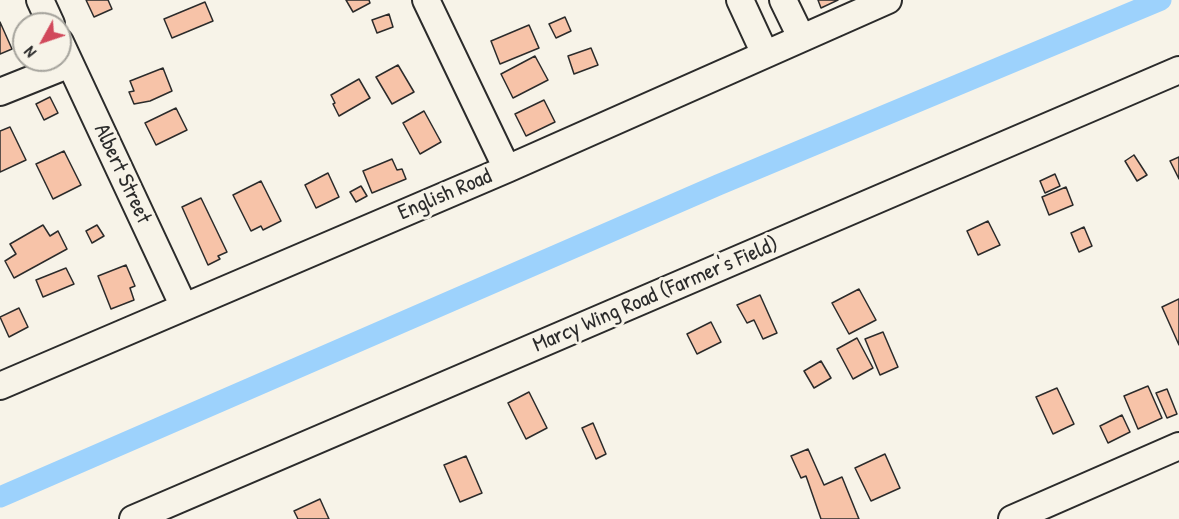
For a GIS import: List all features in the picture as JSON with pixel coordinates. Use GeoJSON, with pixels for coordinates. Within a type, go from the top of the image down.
{"type":"FeatureCollection","features":[{"type":"Feature","properties":{"kind":"street"},"geometry":{"type":"LineString","coordinates":[[426,0],[507,169]]}},
{"type":"Feature","properties":{"kind":"street"},"geometry":{"type":"LineString","coordinates":[[740,0],[765,54]]}},
{"type":"Feature","properties":{"kind":"street"},"geometry":{"type":"LineString","coordinates":[[783,0],[801,37]]}},
{"type":"Feature","properties":{"kind":"street","name":"English Road"},"geometry":{"type":"LineString","coordinates":[[0,386],[507,169],[888,0]]}},
{"type":"Feature","properties":{"kind":"street","name":"Albert Street"},"geometry":{"type":"LineString","coordinates":[[72,68],[183,306]]}},
{"type":"Feature","properties":{"kind":"street","name":"Marcy Wing Road (Farmer's Field)"},"geometry":{"type":"LineString","coordinates":[[133,519],[1179,70]]}},
{"type":"Feature","properties":{"kind":"street"},"geometry":{"type":"LineString","coordinates":[[0,92],[33,72]]}},
{"type":"Feature","properties":{"kind":"street"},"geometry":{"type":"LineString","coordinates":[[1012,519],[1179,446]]}},
{"type":"Feature","properties":{"kind":"building"},"geometry":{"type":"Polygon","coordinates":[[[86,0],[108,0],[112,9],[94,17],[86,0]]]}},
{"type":"Feature","properties":{"kind":"building"},"geometry":{"type":"Polygon","coordinates":[[[346,0],[369,0],[370,3],[353,12],[346,0]]]}},
{"type":"Feature","properties":{"kind":"building"},"geometry":{"type":"Polygon","coordinates":[[[818,0],[838,0],[821,8],[818,0]]]}},
{"type":"Feature","properties":{"kind":"building"},"geometry":{"type":"Polygon","coordinates":[[[205,2],[213,21],[172,38],[164,19],[205,2]]]}},
{"type":"Feature","properties":{"kind":"building"},"geometry":{"type":"Polygon","coordinates":[[[389,14],[393,27],[377,33],[372,20],[389,14]]]}},
{"type":"Feature","properties":{"kind":"building"},"geometry":{"type":"Polygon","coordinates":[[[565,17],[571,31],[556,38],[549,24],[565,17]]]}},
{"type":"Feature","properties":{"kind":"building"},"geometry":{"type":"Polygon","coordinates":[[[0,22],[12,49],[0,54],[0,22]]]}},
{"type":"Feature","properties":{"kind":"building"},"geometry":{"type":"Polygon","coordinates":[[[529,25],[539,48],[500,64],[491,41],[529,25]]]}},
{"type":"Feature","properties":{"kind":"building"},"geometry":{"type":"Polygon","coordinates":[[[591,48],[598,65],[574,74],[568,56],[591,48]]]}},
{"type":"Feature","properties":{"kind":"building"},"geometry":{"type":"Polygon","coordinates":[[[535,56],[548,80],[513,98],[501,74],[535,56]]]}},
{"type":"Feature","properties":{"kind":"building"},"geometry":{"type":"Polygon","coordinates":[[[398,65],[414,92],[392,104],[376,77],[398,65]]]}},
{"type":"Feature","properties":{"kind":"building"},"geometry":{"type":"Polygon","coordinates":[[[163,68],[172,91],[150,101],[134,104],[129,92],[134,91],[130,81],[163,68]]]}},
{"type":"Feature","properties":{"kind":"building"},"geometry":{"type":"Polygon","coordinates":[[[359,79],[370,98],[339,116],[331,95],[359,79]]]}},
{"type":"Feature","properties":{"kind":"building"},"geometry":{"type":"Polygon","coordinates":[[[50,97],[58,113],[44,120],[36,104],[50,97]]]}},
{"type":"Feature","properties":{"kind":"building"},"geometry":{"type":"Polygon","coordinates":[[[544,100],[555,122],[526,136],[515,114],[544,100]]]}},
{"type":"Feature","properties":{"kind":"building"},"geometry":{"type":"Polygon","coordinates":[[[176,108],[187,130],[156,145],[145,123],[176,108]]]}},
{"type":"Feature","properties":{"kind":"building"},"geometry":{"type":"Polygon","coordinates":[[[424,111],[441,142],[420,154],[403,123],[424,111]]]}},
{"type":"Feature","properties":{"kind":"building"},"geometry":{"type":"Polygon","coordinates":[[[10,127],[26,160],[0,172],[0,131],[10,127]]]}},
{"type":"Feature","properties":{"kind":"building"},"geometry":{"type":"Polygon","coordinates":[[[64,151],[81,185],[53,199],[36,164],[64,151]]]}},
{"type":"Feature","properties":{"kind":"building"},"geometry":{"type":"Polygon","coordinates":[[[1134,155],[1147,175],[1137,181],[1125,161],[1134,155]]]}},
{"type":"Feature","properties":{"kind":"building"},"geometry":{"type":"Polygon","coordinates":[[[1179,157],[1179,179],[1170,161],[1179,157]]]}},
{"type":"Feature","properties":{"kind":"building"},"geometry":{"type":"Polygon","coordinates":[[[392,159],[397,170],[402,169],[406,179],[372,193],[363,171],[392,159]]]}},
{"type":"Feature","properties":{"kind":"building"},"geometry":{"type":"Polygon","coordinates":[[[328,173],[339,197],[316,208],[305,185],[328,173]]]}},
{"type":"Feature","properties":{"kind":"building"},"geometry":{"type":"Polygon","coordinates":[[[1055,174],[1060,186],[1045,193],[1040,181],[1055,174]]]}},
{"type":"Feature","properties":{"kind":"building"},"geometry":{"type":"Polygon","coordinates":[[[261,181],[281,221],[263,230],[261,226],[251,231],[233,195],[261,181]]]}},
{"type":"Feature","properties":{"kind":"building"},"geometry":{"type":"Polygon","coordinates":[[[361,186],[367,196],[356,202],[350,192],[361,186]]]}},
{"type":"Feature","properties":{"kind":"building"},"geometry":{"type":"Polygon","coordinates":[[[1066,187],[1073,205],[1049,215],[1042,197],[1066,187]]]}},
{"type":"Feature","properties":{"kind":"building"},"geometry":{"type":"Polygon","coordinates":[[[201,198],[227,252],[218,256],[220,259],[208,265],[182,207],[201,198]]]}},
{"type":"Feature","properties":{"kind":"building"},"geometry":{"type":"Polygon","coordinates":[[[988,221],[1000,245],[978,255],[967,231],[988,221]]]}},
{"type":"Feature","properties":{"kind":"building"},"geometry":{"type":"Polygon","coordinates":[[[43,225],[50,236],[58,231],[67,249],[14,278],[5,261],[16,254],[10,244],[43,225]]]}},
{"type":"Feature","properties":{"kind":"building"},"geometry":{"type":"Polygon","coordinates":[[[97,225],[104,236],[92,243],[86,231],[97,225]]]}},
{"type":"Feature","properties":{"kind":"building"},"geometry":{"type":"Polygon","coordinates":[[[1084,227],[1092,246],[1079,252],[1071,233],[1084,227]]]}},
{"type":"Feature","properties":{"kind":"building"},"geometry":{"type":"Polygon","coordinates":[[[126,265],[135,286],[130,288],[134,300],[111,309],[98,276],[126,265]]]}},
{"type":"Feature","properties":{"kind":"building"},"geometry":{"type":"Polygon","coordinates":[[[66,268],[74,284],[43,297],[36,280],[66,268]]]}},
{"type":"Feature","properties":{"kind":"building"},"geometry":{"type":"Polygon","coordinates":[[[859,289],[876,320],[849,334],[832,303],[859,289]]]}},
{"type":"Feature","properties":{"kind":"building"},"geometry":{"type":"Polygon","coordinates":[[[760,295],[777,333],[763,339],[754,320],[747,323],[737,305],[760,295]]]}},
{"type":"Feature","properties":{"kind":"building"},"geometry":{"type":"Polygon","coordinates":[[[1179,299],[1179,345],[1162,307],[1179,299]]]}},
{"type":"Feature","properties":{"kind":"building"},"geometry":{"type":"Polygon","coordinates":[[[19,308],[28,327],[9,337],[0,317],[19,308]]]}},
{"type":"Feature","properties":{"kind":"building"},"geometry":{"type":"Polygon","coordinates":[[[711,322],[721,342],[697,354],[687,334],[711,322]]]}},
{"type":"Feature","properties":{"kind":"building"},"geometry":{"type":"Polygon","coordinates":[[[883,332],[898,367],[880,375],[865,339],[883,332]]]}},
{"type":"Feature","properties":{"kind":"building"},"geometry":{"type":"Polygon","coordinates":[[[857,338],[873,368],[853,379],[837,349],[857,338]]]}},
{"type":"Feature","properties":{"kind":"building"},"geometry":{"type":"Polygon","coordinates":[[[821,361],[831,378],[814,388],[804,371],[821,361]]]}},
{"type":"Feature","properties":{"kind":"building"},"geometry":{"type":"Polygon","coordinates":[[[1148,386],[1162,418],[1138,429],[1124,396],[1148,386]]]}},
{"type":"Feature","properties":{"kind":"building"},"geometry":{"type":"Polygon","coordinates":[[[1057,388],[1074,424],[1053,434],[1036,397],[1057,388]]]}},
{"type":"Feature","properties":{"kind":"building"},"geometry":{"type":"Polygon","coordinates":[[[1167,389],[1177,414],[1167,418],[1156,393],[1167,389]]]}},
{"type":"Feature","properties":{"kind":"building"},"geometry":{"type":"Polygon","coordinates":[[[529,392],[547,428],[526,439],[508,403],[529,392]]]}},
{"type":"Feature","properties":{"kind":"building"},"geometry":{"type":"Polygon","coordinates":[[[1122,415],[1130,432],[1108,443],[1100,426],[1122,415]]]}},
{"type":"Feature","properties":{"kind":"building"},"geometry":{"type":"Polygon","coordinates":[[[593,423],[606,454],[596,459],[582,428],[593,423]]]}},
{"type":"Feature","properties":{"kind":"building"},"geometry":{"type":"Polygon","coordinates":[[[808,449],[824,485],[842,477],[859,519],[821,519],[806,476],[801,478],[791,456],[808,449]]]}},
{"type":"Feature","properties":{"kind":"building"},"geometry":{"type":"Polygon","coordinates":[[[885,454],[900,488],[871,501],[855,468],[885,454]]]}},
{"type":"Feature","properties":{"kind":"building"},"geometry":{"type":"Polygon","coordinates":[[[466,456],[482,493],[460,502],[444,465],[466,456]]]}},
{"type":"Feature","properties":{"kind":"building"},"geometry":{"type":"Polygon","coordinates":[[[320,499],[329,519],[298,519],[294,511],[320,499]]]}},
{"type":"Feature","properties":{"kind":"waterway"},"geometry":{"type":"LineString","coordinates":[[0,497],[718,185],[1161,0]]}}]}
